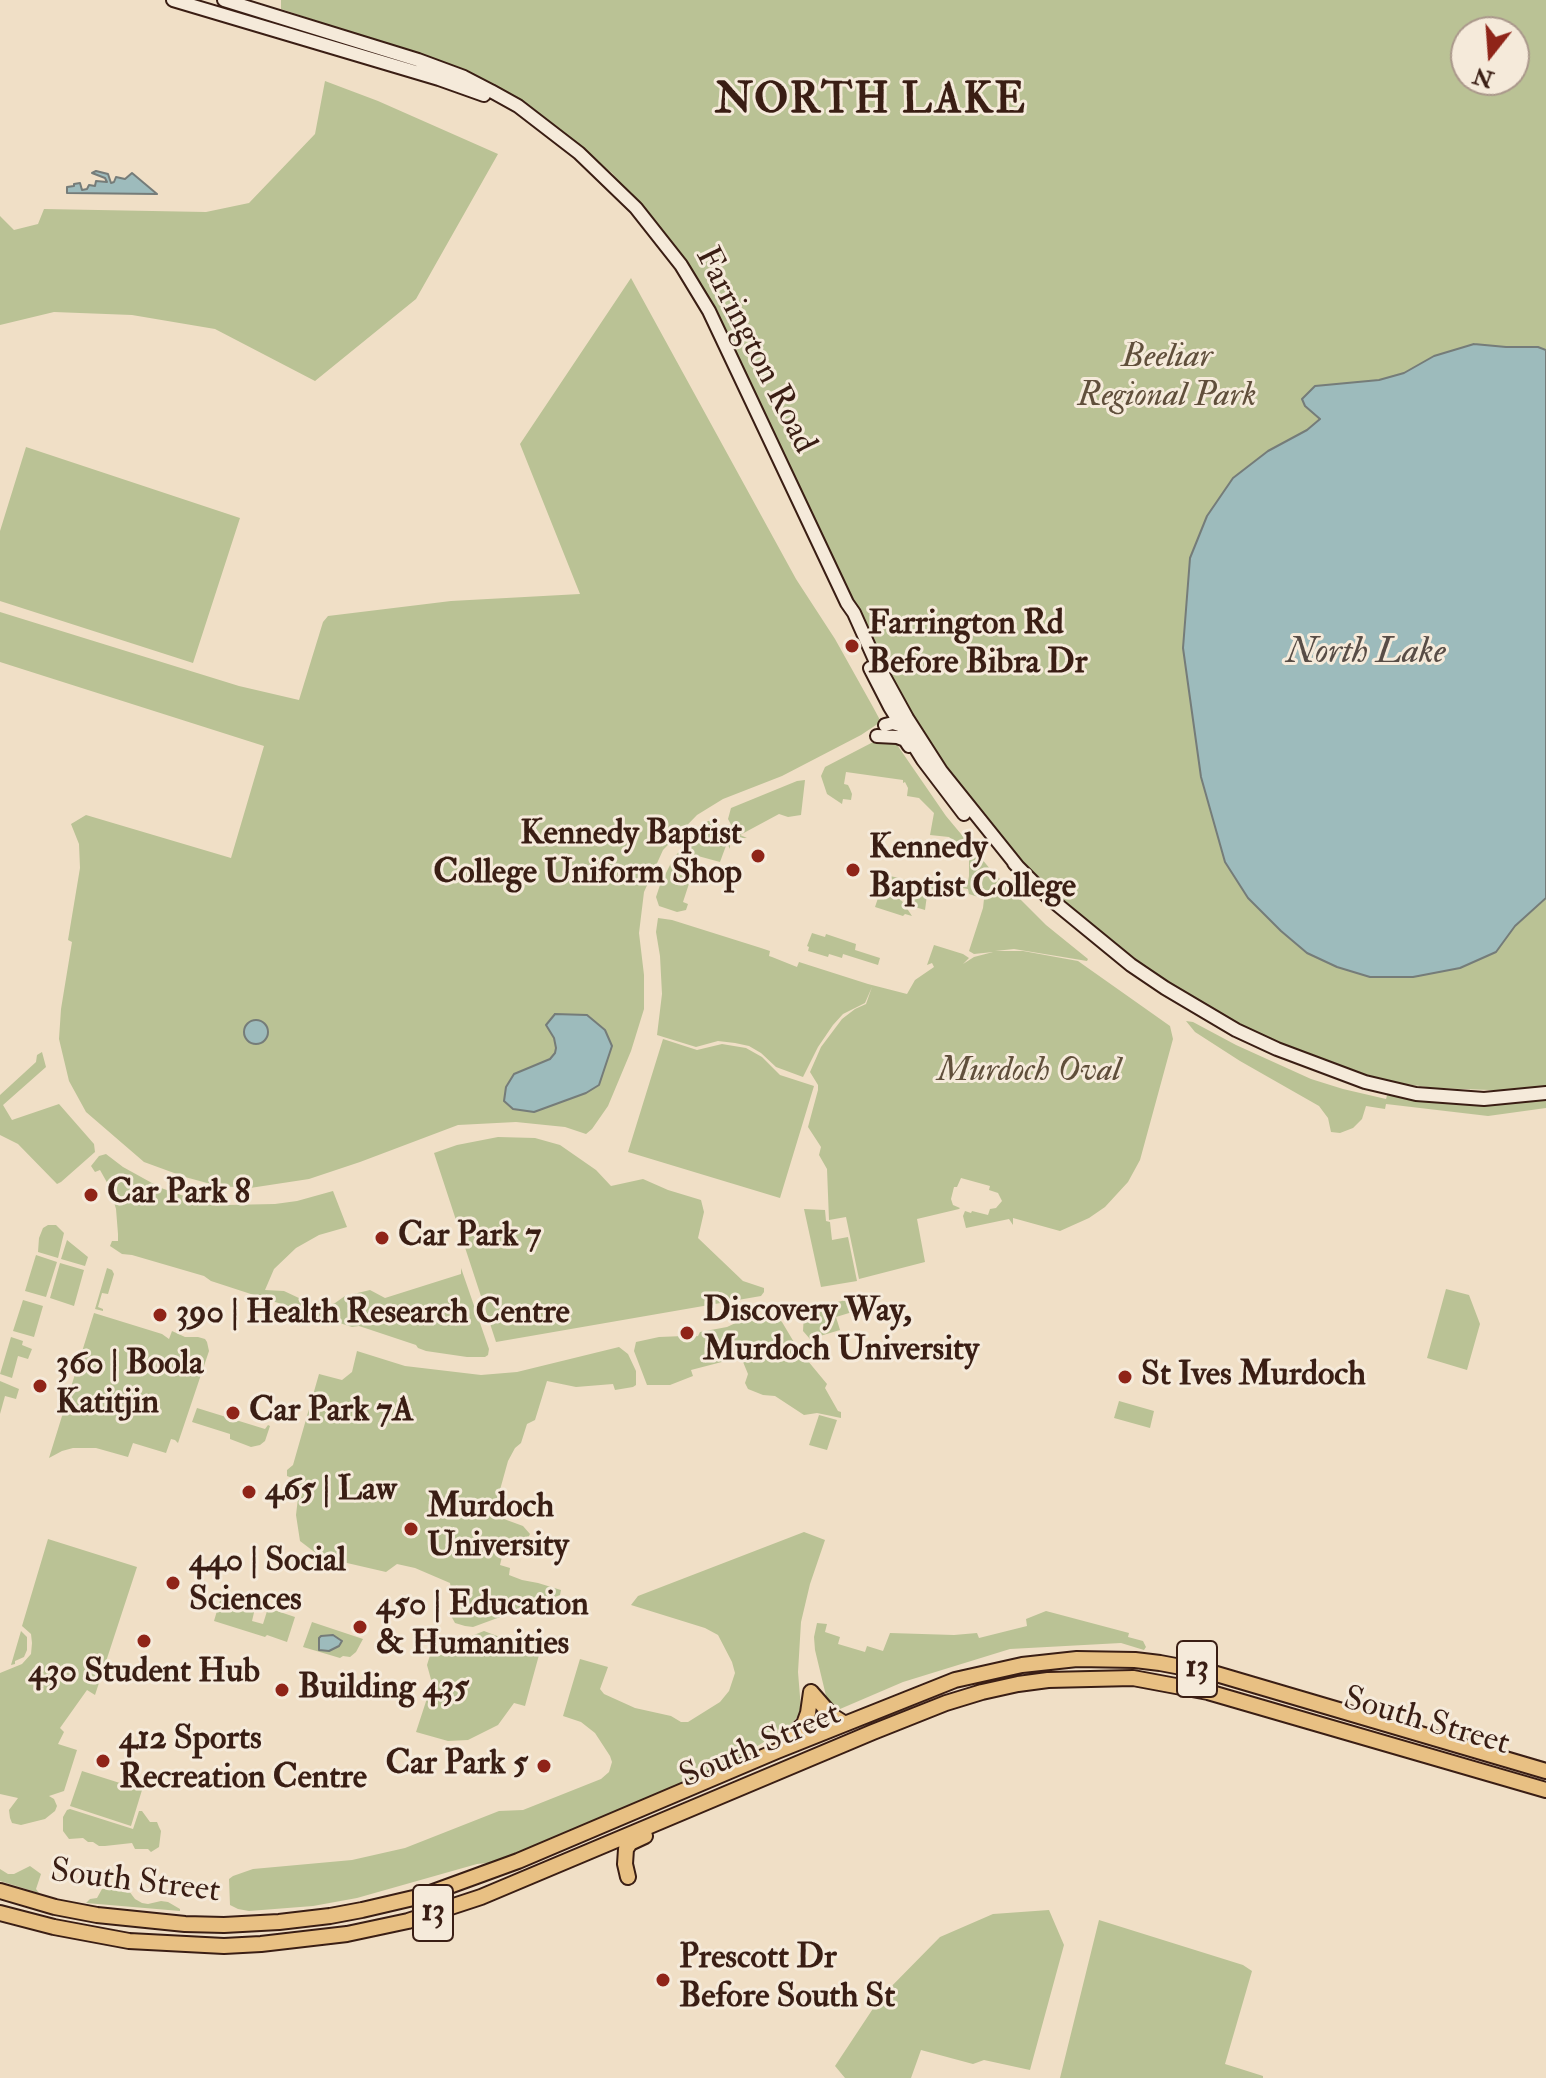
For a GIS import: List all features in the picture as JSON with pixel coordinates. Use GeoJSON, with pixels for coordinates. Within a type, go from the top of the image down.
{"type":"FeatureCollection","features":[{"type":"Feature","properties":{"kind":"highway","name":"South Street"},"geometry":{"type":"LineString","coordinates":[[0,1891],[97,1915],[170,1923],[224,1925],[330,1916],[448,1888],[946,1683],[1000,1668],[1077,1659],[1135,1660],[1213,1673],[1546,1771]]}},
{"type":"Feature","properties":{"kind":"highway"},"geometry":{"type":"LineString","coordinates":[[1133,1678],[1135,1660]]}},
{"type":"Feature","properties":{"kind":"highway","name":"South Street"},"geometry":{"type":"LineString","coordinates":[[0,1913],[129,1941],[179,1944],[261,1944],[347,1934],[408,1921],[481,1897],[946,1703],[982,1692],[1048,1680],[1133,1678],[1208,1692],[1546,1790]]}},
{"type":"Feature","properties":{"kind":"highway"},"geometry":{"type":"LineString","coordinates":[[777,1751],[804,1724],[811,1692],[831,1715],[845,1724]]}},
{"type":"Feature","properties":{"kind":"highway"},"geometry":{"type":"LineString","coordinates":[[628,1877],[625,1864],[630,1843],[671,1825],[678,1815]]}},
{"type":"Feature","properties":{"kind":"main road","name":"Farrington Road"},"geometry":{"type":"LineString","coordinates":[[173,0],[465,88],[537,121]]}},
{"type":"Feature","properties":{"kind":"main road","name":"Farrington Road"},"geometry":{"type":"LineString","coordinates":[[224,0],[464,77],[518,106],[579,153],[636,208],[681,265],[709,311],[847,603],[907,718],[968,806],[1018,867]]}},
{"type":"Feature","properties":{"kind":"main road"},"geometry":{"type":"LineString","coordinates":[[274,2],[276,9],[287,19]]}},
{"type":"Feature","properties":{"kind":"main road","name":"Farrington Road"},"geometry":{"type":"LineString","coordinates":[[847,603],[849,618],[890,729],[930,770],[960,810],[1018,867],[1070,916],[1131,965],[1236,1030],[1365,1082],[1416,1094],[1484,1099],[1546,1093]]}},
{"type":"Feature","properties":{"kind":"main road"},"geometry":{"type":"LineString","coordinates":[[872,654],[872,663],[903,719],[890,729]]}},
{"type":"Feature","properties":{"kind":"main road"},"geometry":{"type":"LineString","coordinates":[[890,729],[910,729],[931,756]]}},
{"type":"Feature","properties":{"kind":"main road"},"geometry":{"type":"LineString","coordinates":[[890,729],[894,736],[905,740],[949,802],[960,810]]}},
{"type":"Feature","properties":{"kind":"green space","name":"Beeliar Regional Park"},"geometry":{"type":"Polygon","coordinates":[[[281,0],[1546,0],[1546,1087],[1519,1091],[1434,1088],[1391,1082],[1293,1050],[1221,1015],[1161,978],[1077,914],[1009,849],[944,770],[890,681],[750,384],[687,262],[612,173],[530,108],[456,67],[281,9],[281,0]]]}},
{"type":"Feature","properties":{"kind":"green space"},"geometry":{"type":"Polygon","coordinates":[[[325,81],[498,154],[416,299],[315,381],[215,329],[132,315],[54,312],[0,325],[0,216],[14,230],[38,224],[44,209],[206,212],[249,203],[315,134],[325,81]]]}},
{"type":"Feature","properties":{"kind":"green space"},"geometry":{"type":"Polygon","coordinates":[[[631,278],[796,579],[835,639],[873,707],[879,723],[782,776],[723,799],[697,815],[663,850],[644,892],[639,933],[644,1009],[631,1051],[608,1106],[586,1134],[565,1127],[516,1122],[458,1125],[309,1179],[250,1188],[218,1186],[144,1162],[86,1112],[69,1081],[59,1039],[72,942],[68,940],[80,868],[79,844],[71,824],[86,815],[231,858],[264,746],[0,662],[0,612],[239,686],[299,700],[323,622],[328,616],[451,601],[580,594],[520,444],[631,278]]]}},
{"type":"Feature","properties":{"kind":"green space"},"geometry":{"type":"Polygon","coordinates":[[[26,447],[240,518],[193,663],[0,601],[0,531],[26,447]]]}},
{"type":"Feature","properties":{"kind":"green space","name":"Murdoch Oval"},"geometry":{"type":"Polygon","coordinates":[[[879,739],[893,739],[946,816],[991,870],[1046,925],[1088,959],[1014,949],[995,951],[1023,951],[1078,961],[1170,1026],[1173,1039],[1140,1160],[1128,1182],[1105,1207],[1060,1231],[1013,1218],[1013,1225],[1009,1219],[966,1228],[965,1211],[988,1215],[990,1209],[996,1208],[1002,1201],[998,1193],[989,1190],[990,1186],[961,1178],[954,1187],[951,1199],[959,1209],[917,1219],[925,1262],[859,1279],[846,1217],[829,1220],[827,1169],[819,1155],[821,1147],[808,1127],[818,1090],[810,1072],[821,1047],[842,1019],[866,1004],[872,987],[865,1003],[843,1014],[833,1025],[803,1077],[776,1067],[749,1046],[718,1041],[696,1047],[657,1035],[662,994],[656,932],[658,918],[672,920],[770,951],[769,956],[797,967],[799,962],[907,994],[915,980],[934,967],[932,963],[927,965],[934,945],[969,958],[963,964],[974,957],[993,952],[974,954],[969,951],[984,899],[969,894],[968,889],[949,886],[947,894],[928,888],[925,910],[908,905],[911,894],[902,891],[901,894],[890,876],[921,883],[922,880],[967,887],[969,876],[969,855],[949,837],[930,835],[934,813],[919,798],[907,796],[908,788],[903,780],[846,772],[844,784],[850,789],[851,800],[843,799],[842,804],[827,794],[821,776],[825,767],[879,739]]]}},
{"type":"Feature","properties":{"kind":"green space"},"geometry":{"type":"Polygon","coordinates":[[[805,780],[801,815],[788,817],[779,814],[740,835],[747,838],[737,836],[728,819],[731,808],[805,780]]]}},
{"type":"Feature","properties":{"kind":"green space"},"geometry":{"type":"Polygon","coordinates":[[[715,820],[724,831],[730,849],[727,843],[720,862],[698,856],[683,902],[688,904],[686,910],[677,912],[659,906],[656,897],[673,859],[695,832],[708,821],[715,820]]]}},
{"type":"Feature","properties":{"kind":"green space"},"geometry":{"type":"Polygon","coordinates":[[[888,878],[912,916],[875,907],[881,889],[886,890],[888,878]]]}},
{"type":"Feature","properties":{"kind":"green space"},"geometry":{"type":"Polygon","coordinates":[[[812,933],[825,937],[826,934],[856,944],[855,950],[880,958],[878,965],[843,954],[842,958],[829,954],[828,957],[808,951],[812,933]]]}},
{"type":"Feature","properties":{"kind":"green space"},"geometry":{"type":"Polygon","coordinates":[[[1186,1021],[1311,1079],[1343,1089],[1386,1099],[1388,1092],[1487,1103],[1546,1098],[1546,1108],[1488,1116],[1386,1104],[1385,1109],[1366,1106],[1362,1119],[1353,1128],[1340,1133],[1331,1132],[1328,1118],[1319,1106],[1240,1061],[1195,1032],[1186,1021]]]}},
{"type":"Feature","properties":{"kind":"green space"},"geometry":{"type":"Polygon","coordinates":[[[663,1039],[697,1050],[722,1044],[746,1048],[762,1057],[780,1075],[814,1086],[780,1198],[628,1152],[663,1039]]]}},
{"type":"Feature","properties":{"kind":"green space"},"geometry":{"type":"Polygon","coordinates":[[[42,1052],[46,1067],[3,1105],[12,1120],[59,1104],[94,1144],[95,1152],[57,1184],[18,1144],[0,1135],[0,1095],[36,1062],[37,1055],[42,1052]]]}},
{"type":"Feature","properties":{"kind":"green space"},"geometry":{"type":"Polygon","coordinates":[[[498,1137],[535,1138],[560,1145],[596,1170],[611,1186],[643,1179],[701,1200],[704,1212],[698,1238],[743,1281],[764,1288],[764,1292],[761,1296],[496,1342],[434,1153],[498,1137]]]}},
{"type":"Feature","properties":{"kind":"green space"},"geometry":{"type":"Polygon","coordinates":[[[106,1154],[161,1188],[204,1203],[275,1204],[333,1191],[347,1227],[319,1235],[296,1248],[274,1269],[265,1290],[284,1291],[322,1307],[345,1296],[370,1290],[385,1298],[461,1274],[461,1268],[489,1349],[488,1355],[467,1357],[426,1351],[359,1326],[352,1327],[211,1281],[204,1276],[122,1254],[110,1246],[112,1241],[118,1241],[118,1234],[116,1209],[109,1186],[100,1170],[95,1172],[91,1166],[99,1156],[106,1154]]]}},
{"type":"Feature","properties":{"kind":"green space"},"geometry":{"type":"Polygon","coordinates":[[[804,1209],[825,1210],[832,1240],[848,1237],[857,1281],[821,1287],[804,1209]]]}},
{"type":"Feature","properties":{"kind":"green space"},"geometry":{"type":"Polygon","coordinates":[[[56,1225],[64,1233],[58,1258],[38,1252],[39,1238],[43,1228],[56,1225]]]}},
{"type":"Feature","properties":{"kind":"green space"},"geometry":{"type":"Polygon","coordinates":[[[67,1240],[88,1257],[85,1266],[61,1259],[67,1240]]]}},
{"type":"Feature","properties":{"kind":"green space"},"geometry":{"type":"Polygon","coordinates":[[[36,1255],[57,1262],[46,1297],[25,1291],[36,1255]]]}},
{"type":"Feature","properties":{"kind":"green space"},"geometry":{"type":"Polygon","coordinates":[[[60,1263],[84,1270],[74,1306],[50,1298],[60,1263]]]}},
{"type":"Feature","properties":{"kind":"green space"},"geometry":{"type":"Polygon","coordinates":[[[107,1268],[114,1274],[108,1294],[102,1293],[98,1307],[103,1311],[95,1309],[107,1268]]]}},
{"type":"Feature","properties":{"kind":"green space"},"geometry":{"type":"Polygon","coordinates":[[[1446,1289],[1469,1295],[1480,1324],[1467,1370],[1427,1358],[1446,1289]]]}},
{"type":"Feature","properties":{"kind":"green space"},"geometry":{"type":"Polygon","coordinates":[[[855,1298],[859,1310],[836,1317],[840,1330],[810,1339],[803,1331],[804,1313],[811,1308],[855,1298]]]}},
{"type":"Feature","properties":{"kind":"green space"},"geometry":{"type":"Polygon","coordinates":[[[23,1300],[43,1306],[34,1337],[13,1331],[23,1300]]]}},
{"type":"Feature","properties":{"kind":"green space"},"geometry":{"type":"Polygon","coordinates":[[[94,1313],[162,1334],[169,1339],[172,1331],[207,1342],[209,1351],[178,1443],[171,1439],[166,1453],[133,1443],[128,1457],[96,1448],[73,1448],[49,1458],[94,1313]]]}},
{"type":"Feature","properties":{"kind":"green space"},"geometry":{"type":"Polygon","coordinates":[[[763,1315],[777,1317],[782,1322],[798,1349],[827,1384],[825,1388],[841,1412],[841,1418],[817,1413],[804,1415],[775,1396],[748,1389],[745,1383],[748,1374],[741,1357],[691,1370],[693,1376],[670,1385],[647,1385],[634,1351],[636,1342],[659,1337],[698,1336],[700,1332],[763,1315]]]}},
{"type":"Feature","properties":{"kind":"green space"},"geometry":{"type":"Polygon","coordinates":[[[11,1337],[23,1341],[22,1345],[32,1349],[28,1359],[18,1356],[12,1378],[0,1374],[11,1337]]]}},
{"type":"Feature","properties":{"kind":"green space"},"geometry":{"type":"Polygon","coordinates":[[[619,1347],[628,1354],[636,1371],[636,1385],[633,1387],[615,1390],[613,1384],[576,1387],[547,1381],[535,1420],[527,1424],[521,1443],[508,1461],[493,1515],[523,1526],[530,1534],[521,1552],[504,1548],[500,1565],[510,1568],[509,1575],[561,1590],[560,1595],[473,1627],[465,1626],[455,1623],[450,1614],[453,1599],[450,1583],[397,1564],[386,1572],[321,1557],[300,1541],[296,1515],[300,1481],[287,1476],[287,1470],[293,1465],[319,1374],[342,1380],[352,1372],[357,1351],[405,1366],[481,1375],[517,1372],[619,1347]]]}},
{"type":"Feature","properties":{"kind":"green space"},"geometry":{"type":"Polygon","coordinates":[[[0,1381],[19,1389],[16,1399],[5,1396],[0,1414],[0,1381]]]}},
{"type":"Feature","properties":{"kind":"green space"},"geometry":{"type":"Polygon","coordinates":[[[1119,1401],[1154,1411],[1150,1428],[1114,1418],[1119,1401]]]}},
{"type":"Feature","properties":{"kind":"green space"},"geometry":{"type":"Polygon","coordinates":[[[197,1408],[265,1429],[268,1425],[265,1441],[251,1447],[230,1439],[230,1434],[192,1422],[197,1408]]]}},
{"type":"Feature","properties":{"kind":"green space"},"geometry":{"type":"Polygon","coordinates":[[[819,1415],[837,1420],[827,1450],[809,1445],[819,1415]]]}},
{"type":"Feature","properties":{"kind":"green space"},"geometry":{"type":"Polygon","coordinates":[[[804,1532],[825,1540],[801,1622],[798,1672],[801,1709],[788,1728],[725,1765],[681,1786],[497,1862],[477,1864],[357,1898],[313,1906],[249,1911],[230,1905],[229,1879],[253,1869],[352,1860],[405,1848],[499,1811],[523,1810],[601,1779],[609,1772],[610,1756],[595,1733],[581,1722],[563,1716],[580,1659],[608,1667],[600,1689],[604,1694],[635,1708],[688,1722],[720,1702],[729,1691],[735,1673],[718,1635],[631,1605],[638,1596],[804,1532]]]}},
{"type":"Feature","properties":{"kind":"green space"},"geometry":{"type":"Polygon","coordinates":[[[48,1539],[137,1567],[95,1695],[87,1690],[60,1728],[64,1732],[58,1744],[77,1750],[64,1791],[49,1796],[57,1806],[45,1819],[21,1825],[12,1823],[9,1810],[18,1798],[0,1794],[0,1673],[22,1664],[31,1654],[31,1634],[22,1626],[48,1539]]]}},
{"type":"Feature","properties":{"kind":"green space"},"geometry":{"type":"Polygon","coordinates":[[[222,1594],[256,1604],[252,1621],[263,1624],[268,1608],[295,1617],[287,1642],[214,1621],[222,1594]]]}},
{"type":"Feature","properties":{"kind":"green space"},"geometry":{"type":"Polygon","coordinates":[[[1046,1611],[1129,1633],[1128,1637],[1143,1641],[1146,1647],[1144,1650],[1121,1643],[1010,1649],[903,1682],[840,1709],[827,1700],[815,1650],[817,1623],[827,1624],[825,1632],[840,1637],[838,1644],[865,1652],[867,1646],[883,1651],[890,1633],[977,1633],[979,1638],[1027,1626],[1026,1619],[1046,1611]]]}},
{"type":"Feature","properties":{"kind":"green space"},"geometry":{"type":"Polygon","coordinates":[[[312,1622],[363,1639],[350,1657],[340,1658],[303,1647],[312,1622]]]}},
{"type":"Feature","properties":{"kind":"green space"},"geometry":{"type":"Polygon","coordinates":[[[21,1631],[27,1637],[27,1650],[24,1657],[11,1665],[21,1631]]]}},
{"type":"Feature","properties":{"kind":"green space"},"geometry":{"type":"Polygon","coordinates":[[[484,1631],[505,1639],[509,1647],[539,1655],[525,1706],[514,1703],[498,1725],[468,1740],[448,1741],[416,1732],[432,1683],[427,1665],[431,1652],[484,1631]]]}},
{"type":"Feature","properties":{"kind":"green space"},"geometry":{"type":"Polygon","coordinates":[[[82,1771],[142,1790],[131,1826],[70,1806],[82,1771]]]}},
{"type":"Feature","properties":{"kind":"green space"},"geometry":{"type":"Polygon","coordinates":[[[70,1809],[133,1829],[139,1811],[142,1811],[150,1822],[157,1822],[161,1831],[159,1847],[151,1852],[135,1849],[132,1843],[99,1846],[83,1838],[69,1839],[63,1831],[63,1817],[70,1809]]]}},
{"type":"Feature","properties":{"kind":"green space"},"geometry":{"type":"Polygon","coordinates":[[[30,1866],[41,1874],[36,1889],[39,1893],[0,1881],[0,1869],[14,1874],[30,1866]]]}},
{"type":"Feature","properties":{"kind":"green space"},"geometry":{"type":"Polygon","coordinates":[[[115,1884],[126,1887],[142,1903],[168,1902],[180,1911],[86,1903],[97,1898],[102,1889],[115,1884]]]}},
{"type":"Feature","properties":{"kind":"green space"},"geometry":{"type":"Polygon","coordinates":[[[1049,1910],[1064,1945],[1030,2070],[984,2060],[973,2064],[921,2050],[911,2078],[845,2078],[835,2066],[880,1998],[940,1937],[993,1914],[1049,1910]]]}},
{"type":"Feature","properties":{"kind":"green space"},"geometry":{"type":"Polygon","coordinates":[[[1099,1920],[1243,1965],[1252,1971],[1225,2064],[1263,2078],[1060,2078],[1099,1920]]]}},
{"type":"Feature","properties":{"kind":"water"},"geometry":{"type":"Polygon","coordinates":[[[92,173],[108,174],[111,183],[116,177],[125,179],[132,173],[157,194],[67,193],[67,187],[74,184],[80,183],[82,190],[89,185],[95,186],[96,181],[107,182],[105,178],[92,173]]]}},
{"type":"Feature","properties":{"kind":"water","name":"North Lake"},"geometry":{"type":"Polygon","coordinates":[[[1474,344],[1546,350],[1546,898],[1515,926],[1496,952],[1460,968],[1413,977],[1370,977],[1337,967],[1307,953],[1248,898],[1225,862],[1201,777],[1183,648],[1190,558],[1207,516],[1233,478],[1268,451],[1307,430],[1320,419],[1305,406],[1302,399],[1315,386],[1379,380],[1404,373],[1434,356],[1474,344]]]}},
{"type":"Feature","properties":{"kind":"water"},"geometry":{"type":"Polygon","coordinates":[[[555,1014],[587,1015],[605,1030],[612,1046],[599,1085],[586,1093],[534,1112],[513,1109],[504,1101],[506,1087],[514,1074],[550,1059],[555,1053],[554,1038],[546,1025],[555,1014]]]}},
{"type":"Feature","properties":{"kind":"water"},"geometry":{"type":"Polygon","coordinates":[[[256,1020],[267,1027],[268,1032],[261,1043],[256,1044],[245,1037],[244,1032],[251,1021],[256,1020]]]}},
{"type":"Feature","properties":{"kind":"water"},"geometry":{"type":"Polygon","coordinates":[[[333,1635],[342,1641],[339,1646],[329,1651],[319,1650],[319,1638],[333,1635]]]}},
{"type":"Feature","properties":{"kind":"place","name":"Farrington Rd Before Bibra Dr"},"geometry":{"type":"Point","coordinates":[852,646]}},
{"type":"Feature","properties":{"kind":"place","name":"Kennedy Baptist College Uniform Shop"},"geometry":{"type":"Point","coordinates":[758,856]}},
{"type":"Feature","properties":{"kind":"place","name":"Kennedy Baptist College"},"geometry":{"type":"Point","coordinates":[853,870]}},
{"type":"Feature","properties":{"kind":"place","name":"Car Park 8"},"geometry":{"type":"Point","coordinates":[91,1195]}},
{"type":"Feature","properties":{"kind":"place","name":"Car Park 7"},"geometry":{"type":"Point","coordinates":[382,1238]}},
{"type":"Feature","properties":{"kind":"place","name":"390 | Health Research Centre"},"geometry":{"type":"Point","coordinates":[160,1315]}},
{"type":"Feature","properties":{"kind":"place","name":"Discovery Way, Murdoch University"},"geometry":{"type":"Point","coordinates":[687,1333]}},
{"type":"Feature","properties":{"kind":"place","name":"St Ives Murdoch"},"geometry":{"type":"Point","coordinates":[1125,1377]}},
{"type":"Feature","properties":{"kind":"place","name":"360 | Boola Katitjin"},"geometry":{"type":"Point","coordinates":[40,1386]}},
{"type":"Feature","properties":{"kind":"place","name":"Car Park 7A"},"geometry":{"type":"Point","coordinates":[233,1413]}},
{"type":"Feature","properties":{"kind":"place","name":"465 | Law"},"geometry":{"type":"Point","coordinates":[249,1492]}},
{"type":"Feature","properties":{"kind":"place","name":"Murdoch University"},"geometry":{"type":"Point","coordinates":[411,1529]}},
{"type":"Feature","properties":{"kind":"place","name":"440 | Social Sciences"},"geometry":{"type":"Point","coordinates":[173,1583]}},
{"type":"Feature","properties":{"kind":"place","name":"450 | Education & Humanities"},"geometry":{"type":"Point","coordinates":[360,1627]}},
{"type":"Feature","properties":{"kind":"place","name":"430 Student Hub"},"geometry":{"type":"Point","coordinates":[144,1641]}},
{"type":"Feature","properties":{"kind":"place","name":"Building 435"},"geometry":{"type":"Point","coordinates":[282,1690]}},
{"type":"Feature","properties":{"kind":"place","name":"412 Sports Recreation Centre"},"geometry":{"type":"Point","coordinates":[103,1761]}},
{"type":"Feature","properties":{"kind":"place","name":"Car Park 5"},"geometry":{"type":"Point","coordinates":[544,1766]}},
{"type":"Feature","properties":{"kind":"place","name":"Prescott Dr Before South St"},"geometry":{"type":"Point","coordinates":[663,1980]}},
{"type":"Feature","properties":{"kind":"district","name":"NORTH LAKE"},"geometry":{"type":"Point","coordinates":[871,103]}}]}
